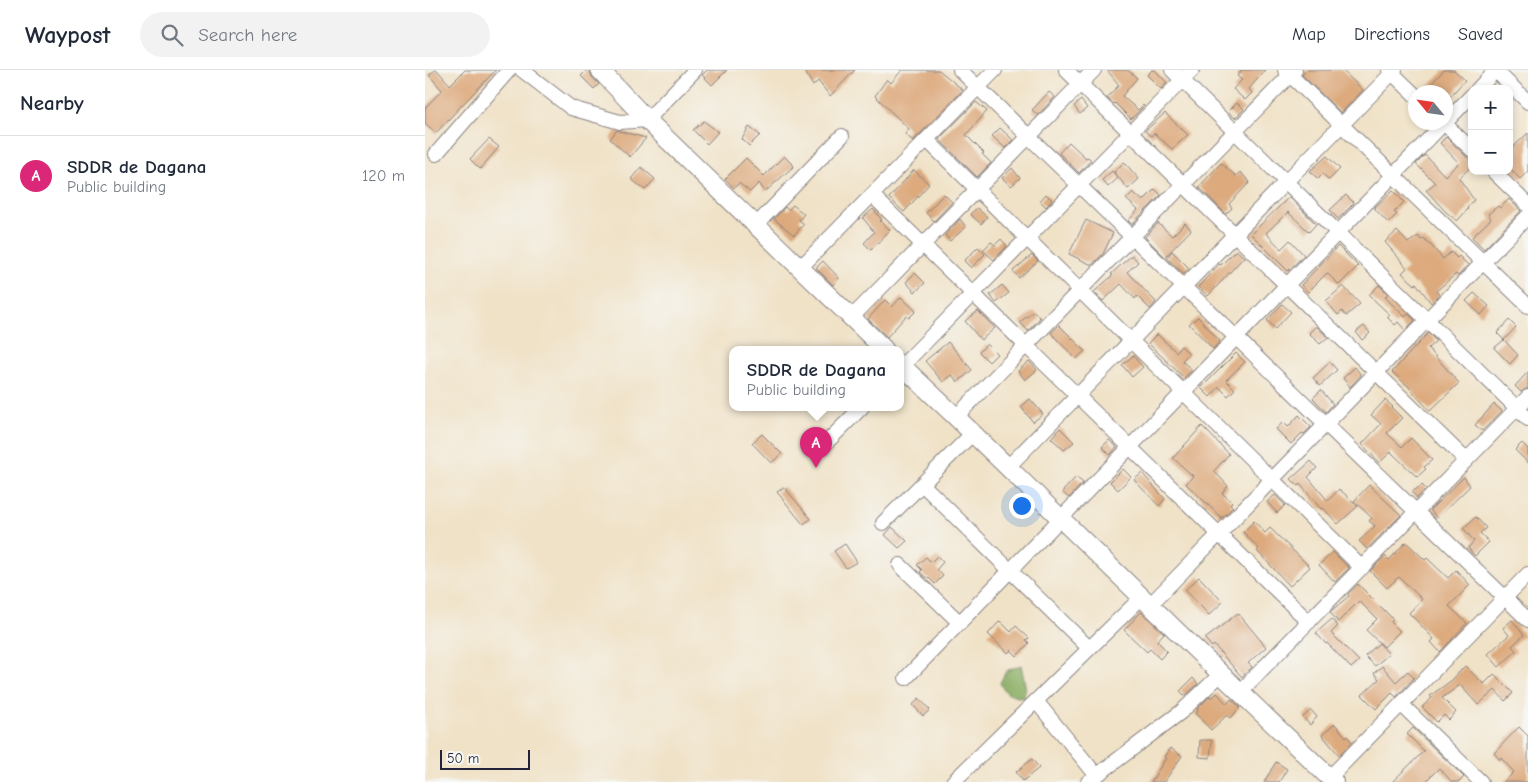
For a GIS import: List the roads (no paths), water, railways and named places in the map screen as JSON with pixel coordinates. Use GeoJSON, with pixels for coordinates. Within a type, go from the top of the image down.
{"type":"FeatureCollection","features":[{"type":"Feature","properties":{"kind":"street"},"geometry":{"type":"LineString","coordinates":[[436,154],[509,70]]}},
{"type":"Feature","properties":{"kind":"street"},"geometry":{"type":"LineString","coordinates":[[522,70],[571,108],[620,122],[647,120],[695,70]]}},
{"type":"Feature","properties":{"kind":"street"},"geometry":{"type":"LineString","coordinates":[[599,70],[647,120],[881,346]]}},
{"type":"Feature","properties":{"kind":"street"},"geometry":{"type":"LineString","coordinates":[[960,70],[1528,620]]}},
{"type":"Feature","properties":{"kind":"street"},"geometry":{"type":"LineString","coordinates":[[800,268],[995,70]]}},
{"type":"Feature","properties":{"kind":"street"},"geometry":{"type":"LineString","coordinates":[[1066,70],[1466,460]]}},
{"type":"Feature","properties":{"kind":"street"},"geometry":{"type":"LineString","coordinates":[[851,317],[1094,70]]}},
{"type":"Feature","properties":{"kind":"street"},"geometry":{"type":"LineString","coordinates":[[1172,70],[1187,75],[1235,132],[1528,420]]}},
{"type":"Feature","properties":{"kind":"street"},"geometry":{"type":"LineString","coordinates":[[1482,85],[1496,70],[1528,102]]}},
{"type":"Feature","properties":{"kind":"street"},"geometry":{"type":"LineString","coordinates":[[1008,467],[1342,125],[1392,71],[1408,88]]}},
{"type":"Feature","properties":{"kind":"street"},"geometry":{"type":"LineString","coordinates":[[957,417],[1235,132],[1290,72],[1528,306]]}},
{"type":"Feature","properties":{"kind":"street"},"geometry":{"type":"LineString","coordinates":[[904,362],[1187,75]]}},
{"type":"Feature","properties":{"kind":"street"},"geometry":{"type":"LineString","coordinates":[[1453,114],[1468,99]]}},
{"type":"Feature","properties":{"kind":"street"},"geometry":{"type":"LineString","coordinates":[[906,678],[1437,130]]}},
{"type":"Feature","properties":{"kind":"street"},"geometry":{"type":"LineString","coordinates":[[1451,130],[1468,146]]}},
{"type":"Feature","properties":{"kind":"street"},"geometry":{"type":"LineString","coordinates":[[756,225],[843,136]]}},
{"type":"Feature","properties":{"kind":"street"},"geometry":{"type":"LineString","coordinates":[[927,140],[1361,568]]}},
{"type":"Feature","properties":{"kind":"street"},"geometry":{"type":"LineString","coordinates":[[1497,175],[1528,205]]}},
{"type":"Feature","properties":{"kind":"street"},"geometry":{"type":"LineString","coordinates":[[873,196],[1309,622]]}},
{"type":"Feature","properties":{"kind":"street"},"geometry":{"type":"LineString","coordinates":[[953,782],[1089,648],[1146,601],[1219,534],[1528,216]]}},
{"type":"Feature","properties":{"kind":"street"},"geometry":{"type":"LineString","coordinates":[[904,370],[957,417],[1332,780],[1401,704],[1528,574]]}},
{"type":"Feature","properties":{"kind":"street"},"geometry":{"type":"LineString","coordinates":[[1240,692],[1528,397]]}},
{"type":"Feature","properties":{"kind":"street"},"geometry":{"type":"LineString","coordinates":[[826,444],[858,411]]}},
{"type":"Feature","properties":{"kind":"street"},"geometry":{"type":"LineString","coordinates":[[883,523],[973,433]]}},
{"type":"Feature","properties":{"kind":"street"},"geometry":{"type":"LineString","coordinates":[[922,484],[1089,648]]}},
{"type":"Feature","properties":{"kind":"street"},"geometry":{"type":"LineString","coordinates":[[900,565],[960,623]]}},
{"type":"Feature","properties":{"kind":"street"},"geometry":{"type":"LineString","coordinates":[[1036,701],[1092,779],[1181,712],[1221,674]]}},
{"type":"Feature","properties":{"kind":"street"},"geometry":{"type":"LineString","coordinates":[[1401,704],[1481,782]]}},
{"type":"Feature","properties":{"kind":"place","name":"SDDR de Dagana"},"geometry":{"type":"Point","coordinates":[816,468]}}]}
